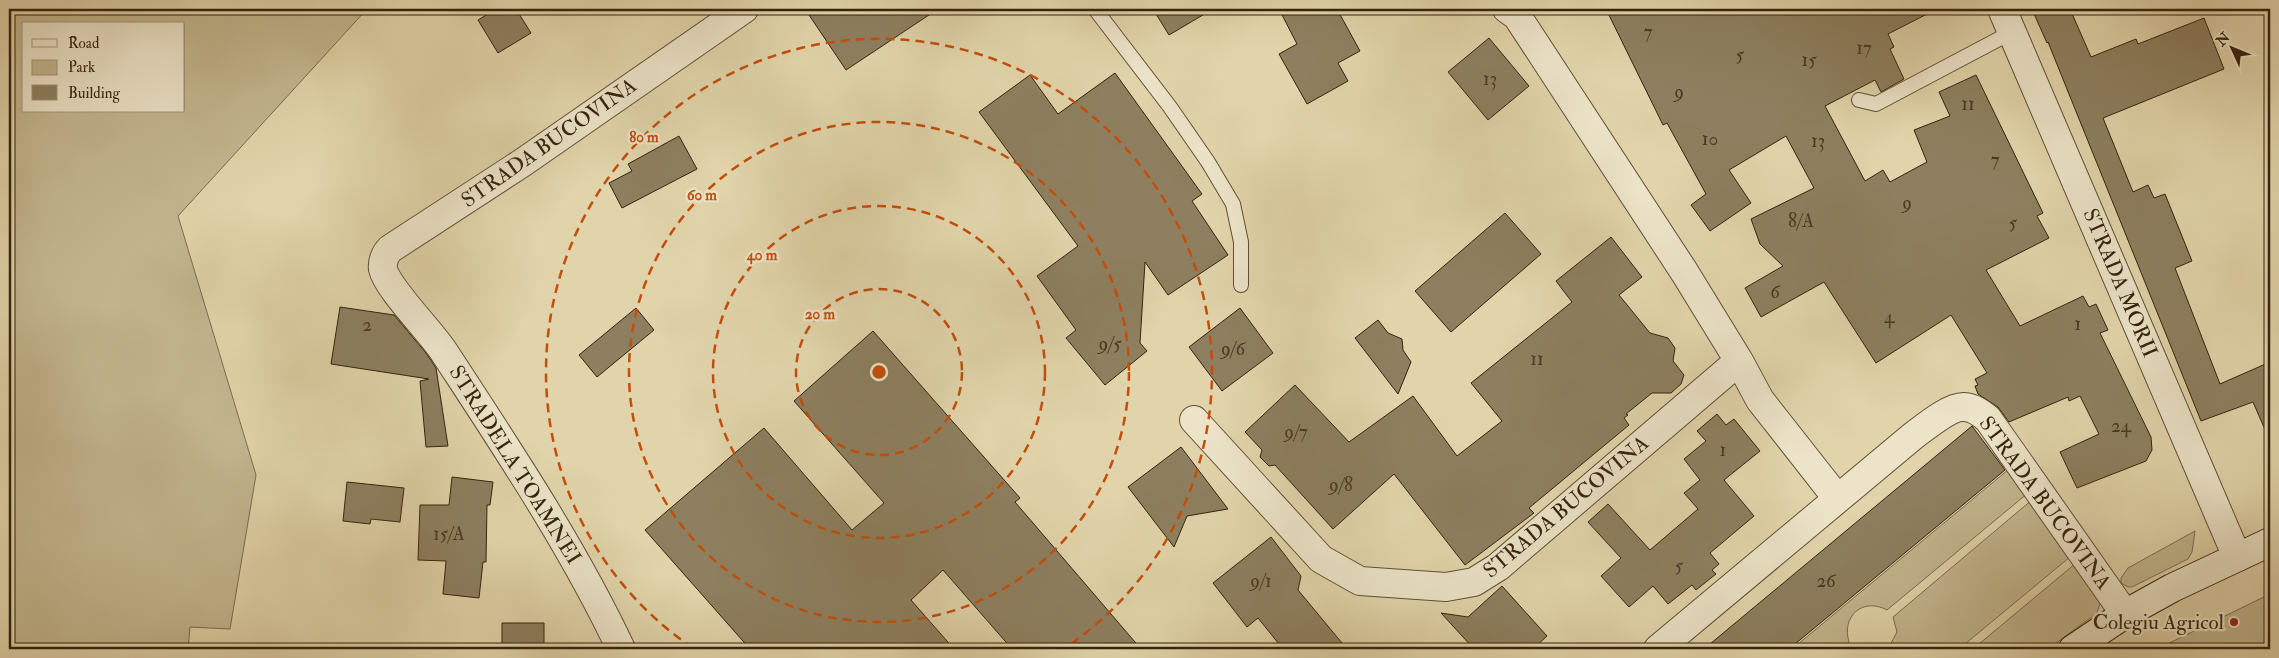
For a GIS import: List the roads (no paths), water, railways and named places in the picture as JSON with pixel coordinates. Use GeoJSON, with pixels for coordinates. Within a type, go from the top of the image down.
{"type":"FeatureCollection","features":[{"type":"Feature","properties":{"kind":"street","name":"STRADA BUCOVINA"},"geometry":{"type":"LineString","coordinates":[[395,290],[384,270],[384,261],[390,249],[506,174],[744,9]]}},
{"type":"Feature","properties":{"kind":"street"},"geometry":{"type":"LineString","coordinates":[[1507,9],[1522,24],[1686,273],[1739,360],[1760,400],[1837,498]]}},
{"type":"Feature","properties":{"kind":"street","name":"STRADA MORII"},"geometry":{"type":"LineString","coordinates":[[2007,20],[2237,558]]}},
{"type":"Feature","properties":{"kind":"street","name":"STRADELA TOAMNEI"},"geometry":{"type":"LineString","coordinates":[[395,290],[443,350],[512,459],[591,588],[621,649]]}},
{"type":"Feature","properties":{"kind":"street","name":"STRADA BUCOVINA"},"geometry":{"type":"LineString","coordinates":[[1194,420],[1321,559],[1360,581],[1446,587],[1474,582],[1498,567],[1739,360]]}},
{"type":"Feature","properties":{"kind":"street","name":"STRADA BUCOVINA"},"geometry":{"type":"LineString","coordinates":[[1658,649],[1837,498],[1933,422],[1952,410],[1963,406],[1978,411],[1988,419],[2125,614]]}},
{"type":"Feature","properties":{"kind":"street"},"geometry":{"type":"LineString","coordinates":[[2073,649],[2125,614],[2172,588],[2270,542]]}},
{"type":"Feature","properties":{"kind":"lane"},"geometry":{"type":"LineString","coordinates":[[1095,9],[1170,107],[1208,162],[1233,204],[1241,242],[1241,285]]}},
{"type":"Feature","properties":{"kind":"lane"},"geometry":{"type":"LineString","coordinates":[[1859,100],[1876,104],[2007,20]]}},
{"type":"Feature","properties":{"kind":"place","name":"Colegiu Agricol"},"geometry":{"type":"Point","coordinates":[2234,622]}}]}
